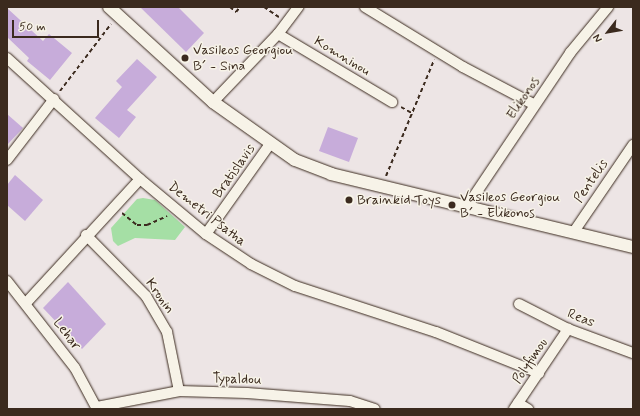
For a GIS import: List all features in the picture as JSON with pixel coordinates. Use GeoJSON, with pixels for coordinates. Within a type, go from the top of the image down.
{"type":"FeatureCollection","features":[{"type":"Feature","properties":{"kind":"street"},"geometry":{"type":"LineString","coordinates":[[109,7],[213,102],[270,144],[295,160],[317,169],[382,187],[633,247]]}},
{"type":"Feature","properties":{"kind":"street"},"geometry":{"type":"LineString","coordinates":[[213,102],[278,34],[298,7]]}},
{"type":"Feature","properties":{"kind":"street"},"geometry":{"type":"LineString","coordinates":[[365,7],[438,52],[535,105]]}},
{"type":"Feature","properties":{"kind":"street","name":"Elikonos"},"geometry":{"type":"LineString","coordinates":[[466,208],[570,53],[608,7]]}},
{"type":"Feature","properties":{"kind":"street","name":"Komninou"},"geometry":{"type":"LineString","coordinates":[[278,34],[392,102]]}},
{"type":"Feature","properties":{"kind":"street","name":"Demetri Psatha"},"geometry":{"type":"LineString","coordinates":[[7,58],[140,178],[206,234],[251,264],[295,286],[436,332],[539,373]]}},
{"type":"Feature","properties":{"kind":"street"},"geometry":{"type":"LineString","coordinates":[[7,160],[54,99]]}},
{"type":"Feature","properties":{"kind":"street","name":"Bratislavis"},"geometry":{"type":"LineString","coordinates":[[206,234],[270,144]]}},
{"type":"Feature","properties":{"kind":"street","name":"Pentelis"},"geometry":{"type":"LineString","coordinates":[[573,233],[633,145]]}},
{"type":"Feature","properties":{"kind":"street"},"geometry":{"type":"LineString","coordinates":[[26,303],[86,235],[140,178]]}},
{"type":"Feature","properties":{"kind":"street","name":"Kronin"},"geometry":{"type":"LineString","coordinates":[[86,235],[146,296],[167,332],[179,391]]}},
{"type":"Feature","properties":{"kind":"street","name":"Lehar"},"geometry":{"type":"LineString","coordinates":[[7,281],[26,303],[75,368],[97,408]]}},
{"type":"Feature","properties":{"kind":"street","name":"Reas"},"geometry":{"type":"LineString","coordinates":[[519,304],[568,329],[633,353]]}},
{"type":"Feature","properties":{"kind":"street","name":"Polyfimou"},"geometry":{"type":"LineString","coordinates":[[516,406],[568,329]]}},
{"type":"Feature","properties":{"kind":"street","name":"Typaldou"},"geometry":{"type":"LineString","coordinates":[[97,408],[179,391],[247,393],[350,401],[376,409]]}},
{"type":"Feature","properties":{"kind":"street"},"geometry":{"type":"LineString","coordinates":[[516,406],[528,409]]}},
{"type":"Feature","properties":{"kind":"path"},"geometry":{"type":"LineString","coordinates":[[230,7],[236,12],[240,7]]}},
{"type":"Feature","properties":{"kind":"path"},"geometry":{"type":"LineString","coordinates":[[264,7],[286,23]]}},
{"type":"Feature","properties":{"kind":"path"},"geometry":{"type":"LineString","coordinates":[[54,99],[115,19]]}},
{"type":"Feature","properties":{"kind":"path"},"geometry":{"type":"LineString","coordinates":[[382,187],[438,52]]}},
{"type":"Feature","properties":{"kind":"path"},"geometry":{"type":"LineString","coordinates":[[122,213],[137,225],[148,225],[174,211]]}},
{"type":"Feature","properties":{"kind":"green space"},"geometry":{"type":"Polygon","coordinates":[[[143,198],[155,200],[185,227],[175,240],[135,238],[118,246],[113,241],[111,228],[137,199],[143,198]]]}},
{"type":"Feature","properties":{"kind":"building"},"geometry":{"type":"Polygon","coordinates":[[[140,7],[178,7],[204,33],[186,52],[140,7]]]}},
{"type":"Feature","properties":{"kind":"building"},"geometry":{"type":"Polygon","coordinates":[[[7,8],[43,41],[49,34],[72,53],[50,80],[27,61],[29,58],[7,37],[7,8]]]}},
{"type":"Feature","properties":{"kind":"building"},"geometry":{"type":"Polygon","coordinates":[[[137,59],[157,77],[127,110],[136,117],[119,138],[95,118],[122,87],[116,81],[137,59]]]}},
{"type":"Feature","properties":{"kind":"building"},"geometry":{"type":"Polygon","coordinates":[[[7,114],[23,128],[7,145],[7,114]]]}},
{"type":"Feature","properties":{"kind":"building"},"geometry":{"type":"Polygon","coordinates":[[[328,127],[358,138],[349,162],[319,151],[328,127]]]}},
{"type":"Feature","properties":{"kind":"building"},"geometry":{"type":"Polygon","coordinates":[[[15,175],[43,200],[25,221],[7,205],[7,185],[15,175]]]}},
{"type":"Feature","properties":{"kind":"building"},"geometry":{"type":"Polygon","coordinates":[[[68,282],[106,324],[82,349],[43,308],[68,282]]]}},
{"type":"Feature","properties":{"kind":"place","name":"Vasileos Georgiou B´ - Sina"},"geometry":{"type":"Point","coordinates":[185,58]}},
{"type":"Feature","properties":{"kind":"place","name":"Brainkid Toys"},"geometry":{"type":"Point","coordinates":[349,200]}},
{"type":"Feature","properties":{"kind":"place","name":"Vasileos Georgiou B´ - Elikonos"},"geometry":{"type":"Point","coordinates":[452,205]}}]}
